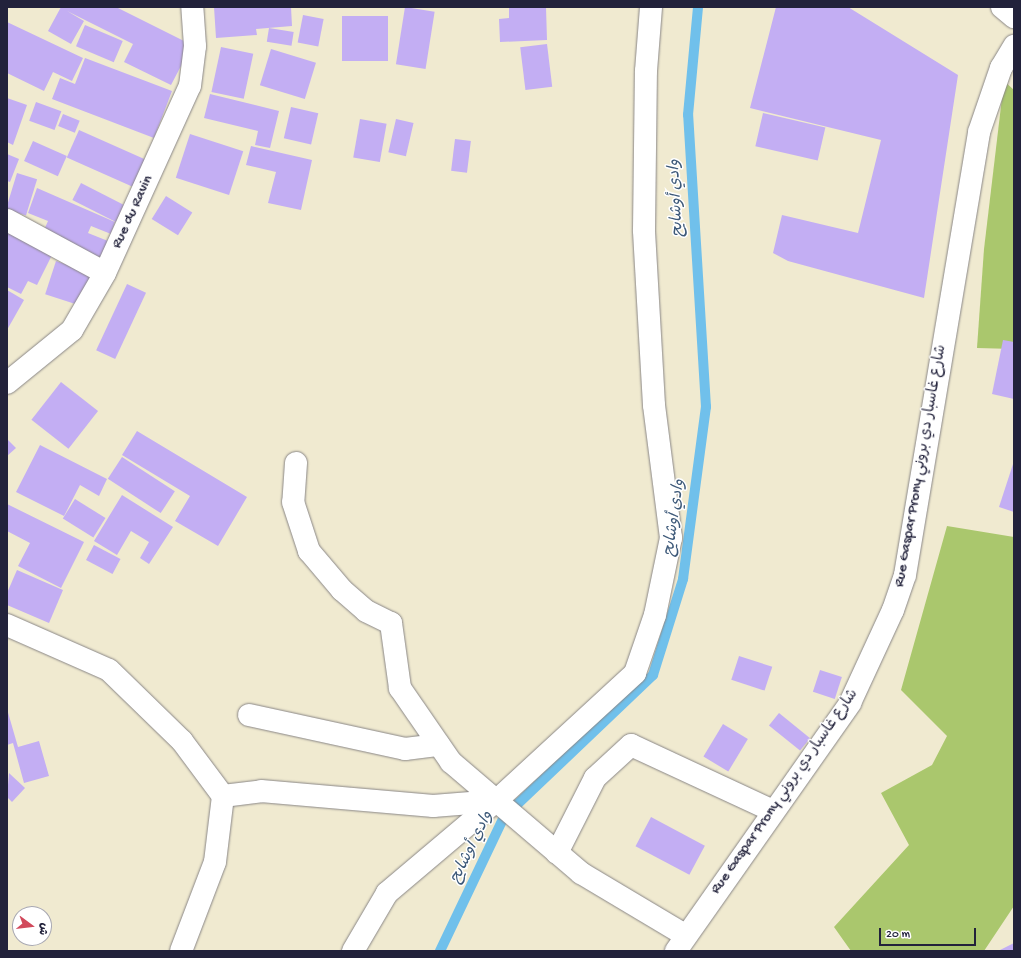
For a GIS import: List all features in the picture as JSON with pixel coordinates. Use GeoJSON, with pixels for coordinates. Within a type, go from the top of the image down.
{"type":"FeatureCollection","features":[{"type":"Feature","properties":{"kind":"main road","name":"Rue du Ravin"},"geometry":{"type":"LineString","coordinates":[[7,383],[72,330],[105,273],[190,86],[195,46],[192,7]]}},
{"type":"Feature","properties":{"kind":"main road"},"geometry":{"type":"LineString","coordinates":[[353,951],[387,893],[496,801],[635,673],[655,615],[671,538],[654,405],[644,230],[646,71],[651,7]]}},
{"type":"Feature","properties":{"kind":"main road"},"geometry":{"type":"LineString","coordinates":[[1002,7],[1014,17]]}},
{"type":"Feature","properties":{"kind":"main road","name":"Rue Gaspar Prony شارع غاسبار دي بروني"},"geometry":{"type":"LineString","coordinates":[[680,943],[850,703],[874,656],[905,575],[979,132],[1002,68],[1014,46]]}},
{"type":"Feature","properties":{"kind":"main road"},"geometry":{"type":"LineString","coordinates":[[7,220],[105,273]]}},
{"type":"Feature","properties":{"kind":"main road"},"geometry":{"type":"LineString","coordinates":[[296,463],[293,502],[309,550],[342,590],[366,611],[391,623],[400,688],[451,762],[581,873],[680,943]]}},
{"type":"Feature","properties":{"kind":"main road"},"geometry":{"type":"LineString","coordinates":[[7,625],[109,670],[182,741],[223,796],[215,862],[181,951]]}},
{"type":"Feature","properties":{"kind":"main road"},"geometry":{"type":"LineString","coordinates":[[249,715],[405,749],[439,745]]}},
{"type":"Feature","properties":{"kind":"main road"},"geometry":{"type":"LineString","coordinates":[[557,853],[595,778],[631,745],[773,811]]}},
{"type":"Feature","properties":{"kind":"main road"},"geometry":{"type":"LineString","coordinates":[[223,796],[261,791],[433,806],[496,801]]}},
{"type":"Feature","properties":{"kind":"green space"},"geometry":{"type":"Polygon","coordinates":[[[1004,81],[1014,90],[1014,349],[977,348],[984,249],[1004,81]]]}},
{"type":"Feature","properties":{"kind":"green space"},"geometry":{"type":"Polygon","coordinates":[[[947,526],[1014,537],[1014,906],[984,951],[851,951],[834,927],[909,845],[881,793],[932,765],[947,736],[901,690],[947,526]]]}},
{"type":"Feature","properties":{"kind":"building"},"geometry":{"type":"Polygon","coordinates":[[[61,7],[116,7],[192,45],[171,85],[124,62],[133,44],[67,11],[84,21],[71,44],[48,31],[61,7]]]}},
{"type":"Feature","properties":{"kind":"building"},"geometry":{"type":"Polygon","coordinates":[[[214,7],[291,7],[292,26],[256,29],[257,35],[216,38],[214,7]]]}},
{"type":"Feature","properties":{"kind":"building"},"geometry":{"type":"Polygon","coordinates":[[[405,7],[435,12],[426,69],[396,64],[405,7]]]}},
{"type":"Feature","properties":{"kind":"building"},"geometry":{"type":"Polygon","coordinates":[[[509,7],[546,7],[547,40],[500,42],[499,19],[509,18],[509,7]]]}},
{"type":"Feature","properties":{"kind":"building"},"geometry":{"type":"Polygon","coordinates":[[[776,7],[848,7],[958,75],[924,298],[788,261],[773,253],[782,215],[858,233],[881,140],[750,108],[776,7]]]}},
{"type":"Feature","properties":{"kind":"building"},"geometry":{"type":"Polygon","coordinates":[[[303,15],[324,19],[318,46],[298,42],[303,15]]]}},
{"type":"Feature","properties":{"kind":"building"},"geometry":{"type":"Polygon","coordinates":[[[342,16],[388,16],[388,61],[342,61],[342,16]]]}},
{"type":"Feature","properties":{"kind":"building"},"geometry":{"type":"Polygon","coordinates":[[[7,22],[83,58],[72,81],[53,72],[44,91],[7,73],[7,22]]]}},
{"type":"Feature","properties":{"kind":"building"},"geometry":{"type":"Polygon","coordinates":[[[85,25],[123,41],[114,62],[76,46],[85,25]]]}},
{"type":"Feature","properties":{"kind":"building"},"geometry":{"type":"Polygon","coordinates":[[[269,28],[294,32],[292,46],[267,42],[269,28]]]}},
{"type":"Feature","properties":{"kind":"building"},"geometry":{"type":"Polygon","coordinates":[[[547,44],[552,87],[525,90],[520,47],[547,44]]]}},
{"type":"Feature","properties":{"kind":"building"},"geometry":{"type":"Polygon","coordinates":[[[221,47],[253,54],[244,99],[211,92],[221,47]]]}},
{"type":"Feature","properties":{"kind":"building"},"geometry":{"type":"Polygon","coordinates":[[[271,49],[316,63],[305,99],[260,85],[271,49]]]}},
{"type":"Feature","properties":{"kind":"building"},"geometry":{"type":"Polygon","coordinates":[[[85,58],[172,91],[154,138],[52,99],[60,78],[75,84],[85,58]]]}},
{"type":"Feature","properties":{"kind":"building"},"geometry":{"type":"Polygon","coordinates":[[[210,94],[279,111],[270,148],[255,145],[258,131],[204,118],[210,94]]]}},
{"type":"Feature","properties":{"kind":"building"},"geometry":{"type":"Polygon","coordinates":[[[7,98],[27,105],[13,145],[7,142],[7,98]]]}},
{"type":"Feature","properties":{"kind":"building"},"geometry":{"type":"Polygon","coordinates":[[[36,102],[61,111],[55,130],[29,121],[36,102]]]}},
{"type":"Feature","properties":{"kind":"building"},"geometry":{"type":"Polygon","coordinates":[[[291,107],[318,113],[311,144],[284,138],[291,107]]]}},
{"type":"Feature","properties":{"kind":"building"},"geometry":{"type":"Polygon","coordinates":[[[763,113],[825,127],[818,161],[755,146],[763,113]]]}},
{"type":"Feature","properties":{"kind":"building"},"geometry":{"type":"Polygon","coordinates":[[[63,114],[80,121],[75,133],[58,126],[63,114]]]}},
{"type":"Feature","properties":{"kind":"building"},"geometry":{"type":"Polygon","coordinates":[[[360,119],[387,124],[380,162],[353,157],[360,119]]]}},
{"type":"Feature","properties":{"kind":"building"},"geometry":{"type":"Polygon","coordinates":[[[396,119],[414,123],[406,156],[388,152],[396,119]]]}},
{"type":"Feature","properties":{"kind":"building"},"geometry":{"type":"Polygon","coordinates":[[[79,130],[149,161],[137,189],[67,157],[79,130]]]}},
{"type":"Feature","properties":{"kind":"building"},"geometry":{"type":"Polygon","coordinates":[[[190,134],[243,151],[229,195],[176,178],[190,134]]]}},
{"type":"Feature","properties":{"kind":"building"},"geometry":{"type":"Polygon","coordinates":[[[455,139],[471,141],[467,173],[451,171],[455,139]]]}},
{"type":"Feature","properties":{"kind":"building"},"geometry":{"type":"Polygon","coordinates":[[[33,141],[67,156],[58,176],[24,161],[33,141]]]}},
{"type":"Feature","properties":{"kind":"building"},"geometry":{"type":"Polygon","coordinates":[[[251,146],[312,160],[301,210],[268,203],[276,172],[246,165],[251,146]]]}},
{"type":"Feature","properties":{"kind":"building"},"geometry":{"type":"Polygon","coordinates":[[[7,154],[19,159],[10,182],[7,181],[7,154]]]}},
{"type":"Feature","properties":{"kind":"building"},"geometry":{"type":"Polygon","coordinates":[[[17,173],[37,179],[26,215],[7,210],[17,173]]]}},
{"type":"Feature","properties":{"kind":"building"},"geometry":{"type":"Polygon","coordinates":[[[81,183],[131,208],[122,225],[72,200],[81,183]]]}},
{"type":"Feature","properties":{"kind":"building"},"geometry":{"type":"Polygon","coordinates":[[[37,188],[115,222],[111,234],[91,226],[88,233],[108,241],[100,261],[41,237],[48,221],[28,213],[37,188]]]}},
{"type":"Feature","properties":{"kind":"building"},"geometry":{"type":"Polygon","coordinates":[[[166,196],[192,212],[178,235],[152,219],[166,196]]]}},
{"type":"Feature","properties":{"kind":"building"},"geometry":{"type":"Polygon","coordinates":[[[7,222],[52,255],[37,285],[28,281],[21,294],[7,287],[7,222]]]}},
{"type":"Feature","properties":{"kind":"building"},"geometry":{"type":"Polygon","coordinates":[[[56,261],[93,273],[82,306],[45,294],[56,261]]]}},
{"type":"Feature","properties":{"kind":"building"},"geometry":{"type":"Polygon","coordinates":[[[127,284],[146,293],[115,359],[96,350],[127,284]]]}},
{"type":"Feature","properties":{"kind":"building"},"geometry":{"type":"Polygon","coordinates":[[[7,290],[24,300],[7,330],[7,290]]]}},
{"type":"Feature","properties":{"kind":"building"},"geometry":{"type":"Polygon","coordinates":[[[1003,340],[1014,342],[1014,399],[992,394],[1003,340]]]}},
{"type":"Feature","properties":{"kind":"building"},"geometry":{"type":"Polygon","coordinates":[[[61,382],[98,411],[68,449],[31,420],[61,382]]]}},
{"type":"Feature","properties":{"kind":"building"},"geometry":{"type":"Polygon","coordinates":[[[137,431],[247,497],[218,546],[175,521],[190,496],[122,455],[137,431]]]}},
{"type":"Feature","properties":{"kind":"building"},"geometry":{"type":"Polygon","coordinates":[[[7,439],[16,448],[7,456],[7,439]]]}},
{"type":"Feature","properties":{"kind":"building"},"geometry":{"type":"Polygon","coordinates":[[[40,445],[107,479],[99,496],[80,485],[64,516],[16,492],[40,445]]]}},
{"type":"Feature","properties":{"kind":"building"},"geometry":{"type":"Polygon","coordinates":[[[122,457],[175,491],[161,513],[108,479],[122,457]]]}},
{"type":"Feature","properties":{"kind":"building"},"geometry":{"type":"Polygon","coordinates":[[[1014,461],[1014,512],[999,507],[1014,461]]]}},
{"type":"Feature","properties":{"kind":"building"},"geometry":{"type":"Polygon","coordinates":[[[122,495],[173,527],[149,564],[140,558],[149,542],[131,531],[117,555],[94,541],[122,495]]]}},
{"type":"Feature","properties":{"kind":"building"},"geometry":{"type":"Polygon","coordinates":[[[75,499],[106,518],[93,538],[63,519],[75,499]]]}},
{"type":"Feature","properties":{"kind":"building"},"geometry":{"type":"Polygon","coordinates":[[[7,504],[84,542],[61,588],[18,566],[30,543],[7,531],[7,504]]]}},
{"type":"Feature","properties":{"kind":"building"},"geometry":{"type":"Polygon","coordinates":[[[94,545],[120,559],[113,574],[86,560],[94,545]]]}},
{"type":"Feature","properties":{"kind":"building"},"geometry":{"type":"Polygon","coordinates":[[[17,570],[63,590],[49,623],[7,605],[7,593],[17,570]]]}},
{"type":"Feature","properties":{"kind":"building"},"geometry":{"type":"Polygon","coordinates":[[[739,656],[772,667],[765,691],[731,680],[739,656]]]}},
{"type":"Feature","properties":{"kind":"building"},"geometry":{"type":"Polygon","coordinates":[[[820,670],[842,677],[835,699],[813,692],[820,670]]]}},
{"type":"Feature","properties":{"kind":"building"},"geometry":{"type":"Polygon","coordinates":[[[7,709],[18,747],[39,741],[49,776],[24,783],[13,743],[7,745],[7,709]]]}},
{"type":"Feature","properties":{"kind":"building"},"geometry":{"type":"Polygon","coordinates":[[[779,713],[810,738],[800,751],[769,725],[779,713]]]}},
{"type":"Feature","properties":{"kind":"building"},"geometry":{"type":"Polygon","coordinates":[[[723,724],[748,739],[728,772],[703,757],[723,724]]]}},
{"type":"Feature","properties":{"kind":"building"},"geometry":{"type":"Polygon","coordinates":[[[9,773],[25,788],[12,802],[7,797],[9,773]]]}},
{"type":"Feature","properties":{"kind":"building"},"geometry":{"type":"Polygon","coordinates":[[[651,817],[705,846],[689,875],[636,846],[651,817]]]}},
{"type":"Feature","properties":{"kind":"building"},"geometry":{"type":"Polygon","coordinates":[[[1014,943],[1014,951],[1000,951],[1000,950],[1014,943]]]}},
{"type":"Feature","properties":{"kind":"waterway","name":"وادي أوشايح"},"geometry":{"type":"LineString","coordinates":[[440,951],[504,817],[653,675],[683,579],[706,407],[688,115],[698,7]]}}]}
